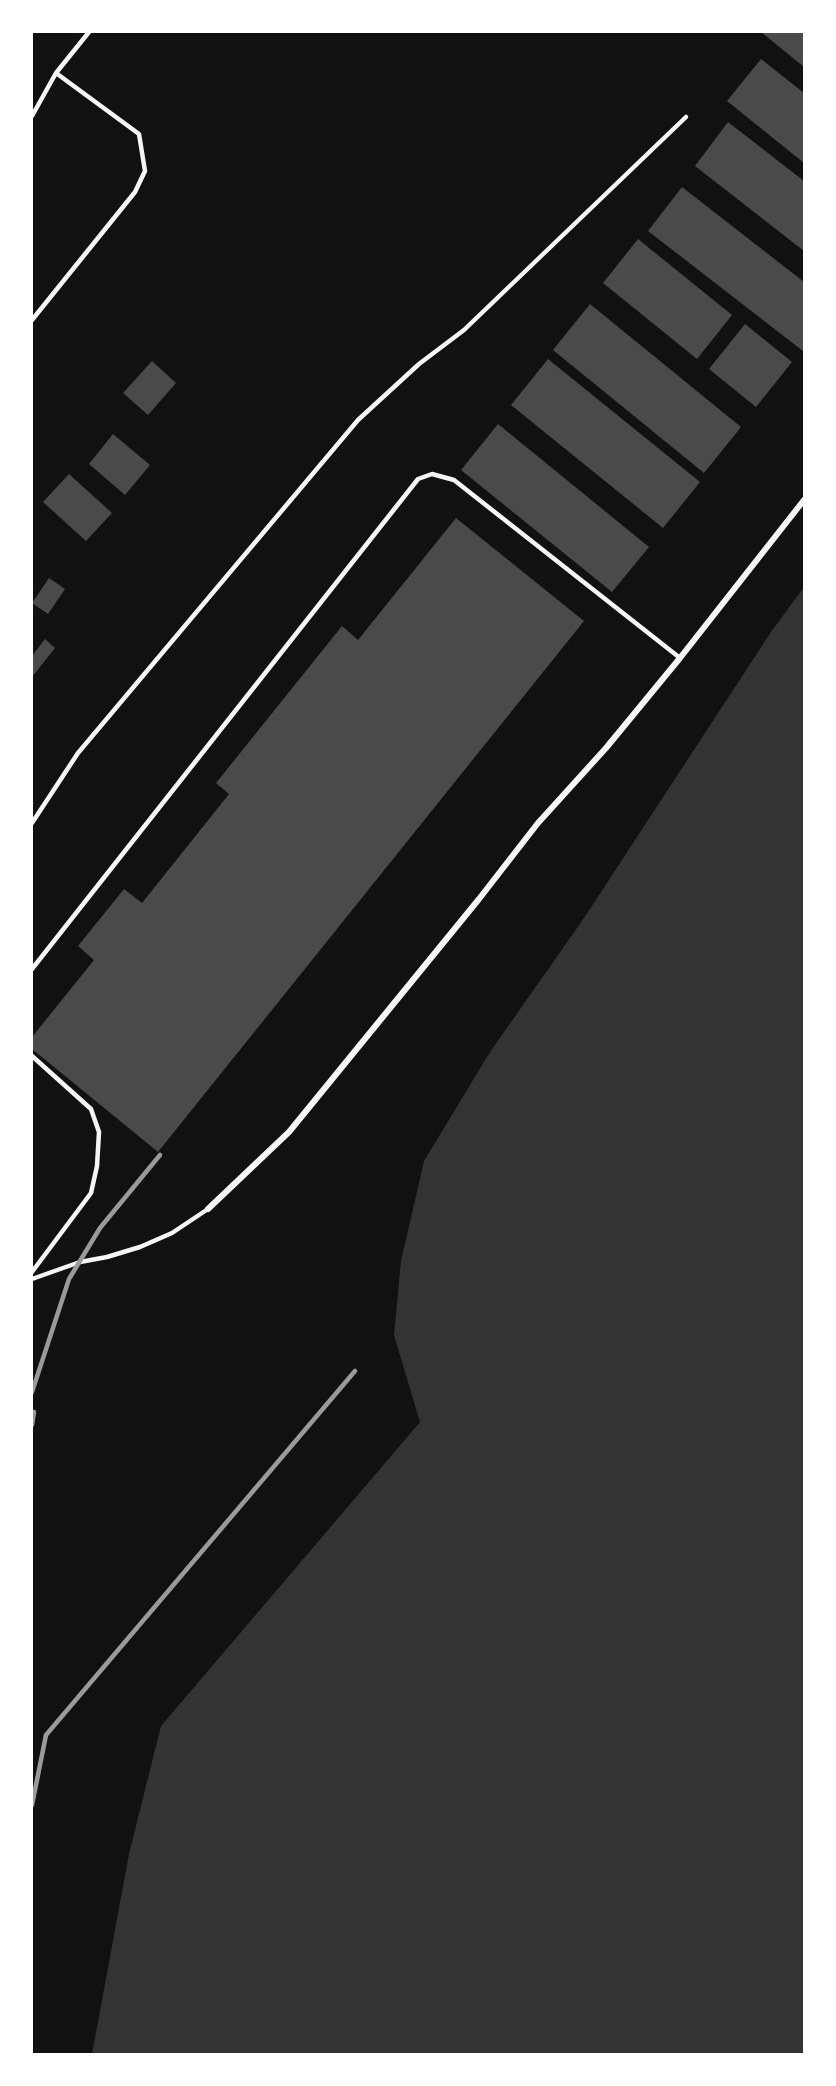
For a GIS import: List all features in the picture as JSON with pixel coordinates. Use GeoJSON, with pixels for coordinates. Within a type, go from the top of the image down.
{"type":"FeatureCollection","features":[{"type":"Feature","properties":{"kind":"street"},"geometry":{"type":"LineString","coordinates":[[207,1209],[289,1132],[538,823],[606,748],[680,658],[804,500]]}},
{"type":"Feature","properties":{"kind":"lane"},"geometry":{"type":"LineString","coordinates":[[32,116],[56,73],[89,32]]}},
{"type":"Feature","properties":{"kind":"lane"},"geometry":{"type":"LineString","coordinates":[[32,320],[135,192],[145,171],[139,134],[56,73]]}},
{"type":"Feature","properties":{"kind":"lane"},"geometry":{"type":"LineString","coordinates":[[32,823],[78,753],[358,420],[419,364],[464,330],[687,117]]}},
{"type":"Feature","properties":{"kind":"lane"},"geometry":{"type":"LineString","coordinates":[[32,969],[418,478],[432,474],[454,480],[680,658]]}},
{"type":"Feature","properties":{"kind":"lane"},"geometry":{"type":"LineString","coordinates":[[32,1056],[91,1109],[99,1132],[97,1166],[91,1193],[32,1272]]}},
{"type":"Feature","properties":{"kind":"lane"},"geometry":{"type":"LineString","coordinates":[[32,1279],[80,1262],[106,1257],[140,1246],[172,1233],[207,1209]]}},
{"type":"Feature","properties":{"kind":"shaded area"},"geometry":{"type":"Polygon","coordinates":[[[804,587],[804,2054],[92,2054],[129,1854],[161,1726],[420,1422],[394,1335],[401,1261],[424,1161],[490,1052],[584,918],[771,632],[804,587]]]}},
{"type":"Feature","properties":{"kind":"building"},"geometry":{"type":"Polygon","coordinates":[[[761,32],[804,32],[804,67],[761,32]]]}},
{"type":"Feature","properties":{"kind":"building"},"geometry":{"type":"Polygon","coordinates":[[[761,59],[804,93],[804,163],[727,101],[761,59]]]}},
{"type":"Feature","properties":{"kind":"building"},"geometry":{"type":"Polygon","coordinates":[[[728,122],[804,181],[804,251],[695,166],[728,122]]]}},
{"type":"Feature","properties":{"kind":"building"},"geometry":{"type":"Polygon","coordinates":[[[682,187],[804,282],[803,351],[648,231],[682,187]]]}},
{"type":"Feature","properties":{"kind":"building"},"geometry":{"type":"Polygon","coordinates":[[[638,239],[732,315],[697,359],[603,283],[638,239]]]}},
{"type":"Feature","properties":{"kind":"building"},"geometry":{"type":"Polygon","coordinates":[[[590,304],[741,427],[704,473],[553,350],[590,304]]]}},
{"type":"Feature","properties":{"kind":"building"},"geometry":{"type":"Polygon","coordinates":[[[745,324],[792,362],[756,407],[709,369],[745,324]]]}},
{"type":"Feature","properties":{"kind":"building"},"geometry":{"type":"Polygon","coordinates":[[[548,359],[700,482],[663,528],[511,405],[548,359]]]}},
{"type":"Feature","properties":{"kind":"building"},"geometry":{"type":"Polygon","coordinates":[[[152,361],[176,383],[148,415],[123,393],[152,361]]]}},
{"type":"Feature","properties":{"kind":"building"},"geometry":{"type":"Polygon","coordinates":[[[498,424],[649,547],[612,592],[461,470],[498,424]]]}},
{"type":"Feature","properties":{"kind":"building"},"geometry":{"type":"Polygon","coordinates":[[[113,434],[150,465],[125,495],[89,464],[113,434]]]}},
{"type":"Feature","properties":{"kind":"building"},"geometry":{"type":"Polygon","coordinates":[[[69,474],[112,513],[86,541],[43,502],[69,474]]]}},
{"type":"Feature","properties":{"kind":"building"},"geometry":{"type":"Polygon","coordinates":[[[456,518],[584,621],[158,1152],[32,1049],[32,1037],[94,960],[78,946],[124,889],[142,903],[229,794],[216,783],[342,626],[358,640],[456,518]]]}},
{"type":"Feature","properties":{"kind":"building"},"geometry":{"type":"Polygon","coordinates":[[[49,578],[65,589],[48,614],[32,603],[49,578]]]}},
{"type":"Feature","properties":{"kind":"building"},"geometry":{"type":"Polygon","coordinates":[[[45,639],[55,648],[32,677],[32,656],[45,639]]]}},
{"type":"Feature","properties":{"kind":"railway"},"geometry":{"type":"LineString","coordinates":[[32,1392],[69,1279],[100,1228],[160,1155]]}},
{"type":"Feature","properties":{"kind":"railway"},"geometry":{"type":"LineString","coordinates":[[32,1805],[46,1735],[355,1371]]}},
{"type":"Feature","properties":{"kind":"railway"},"geometry":{"type":"LineString","coordinates":[[32,1425],[34,1412]]}}]}
